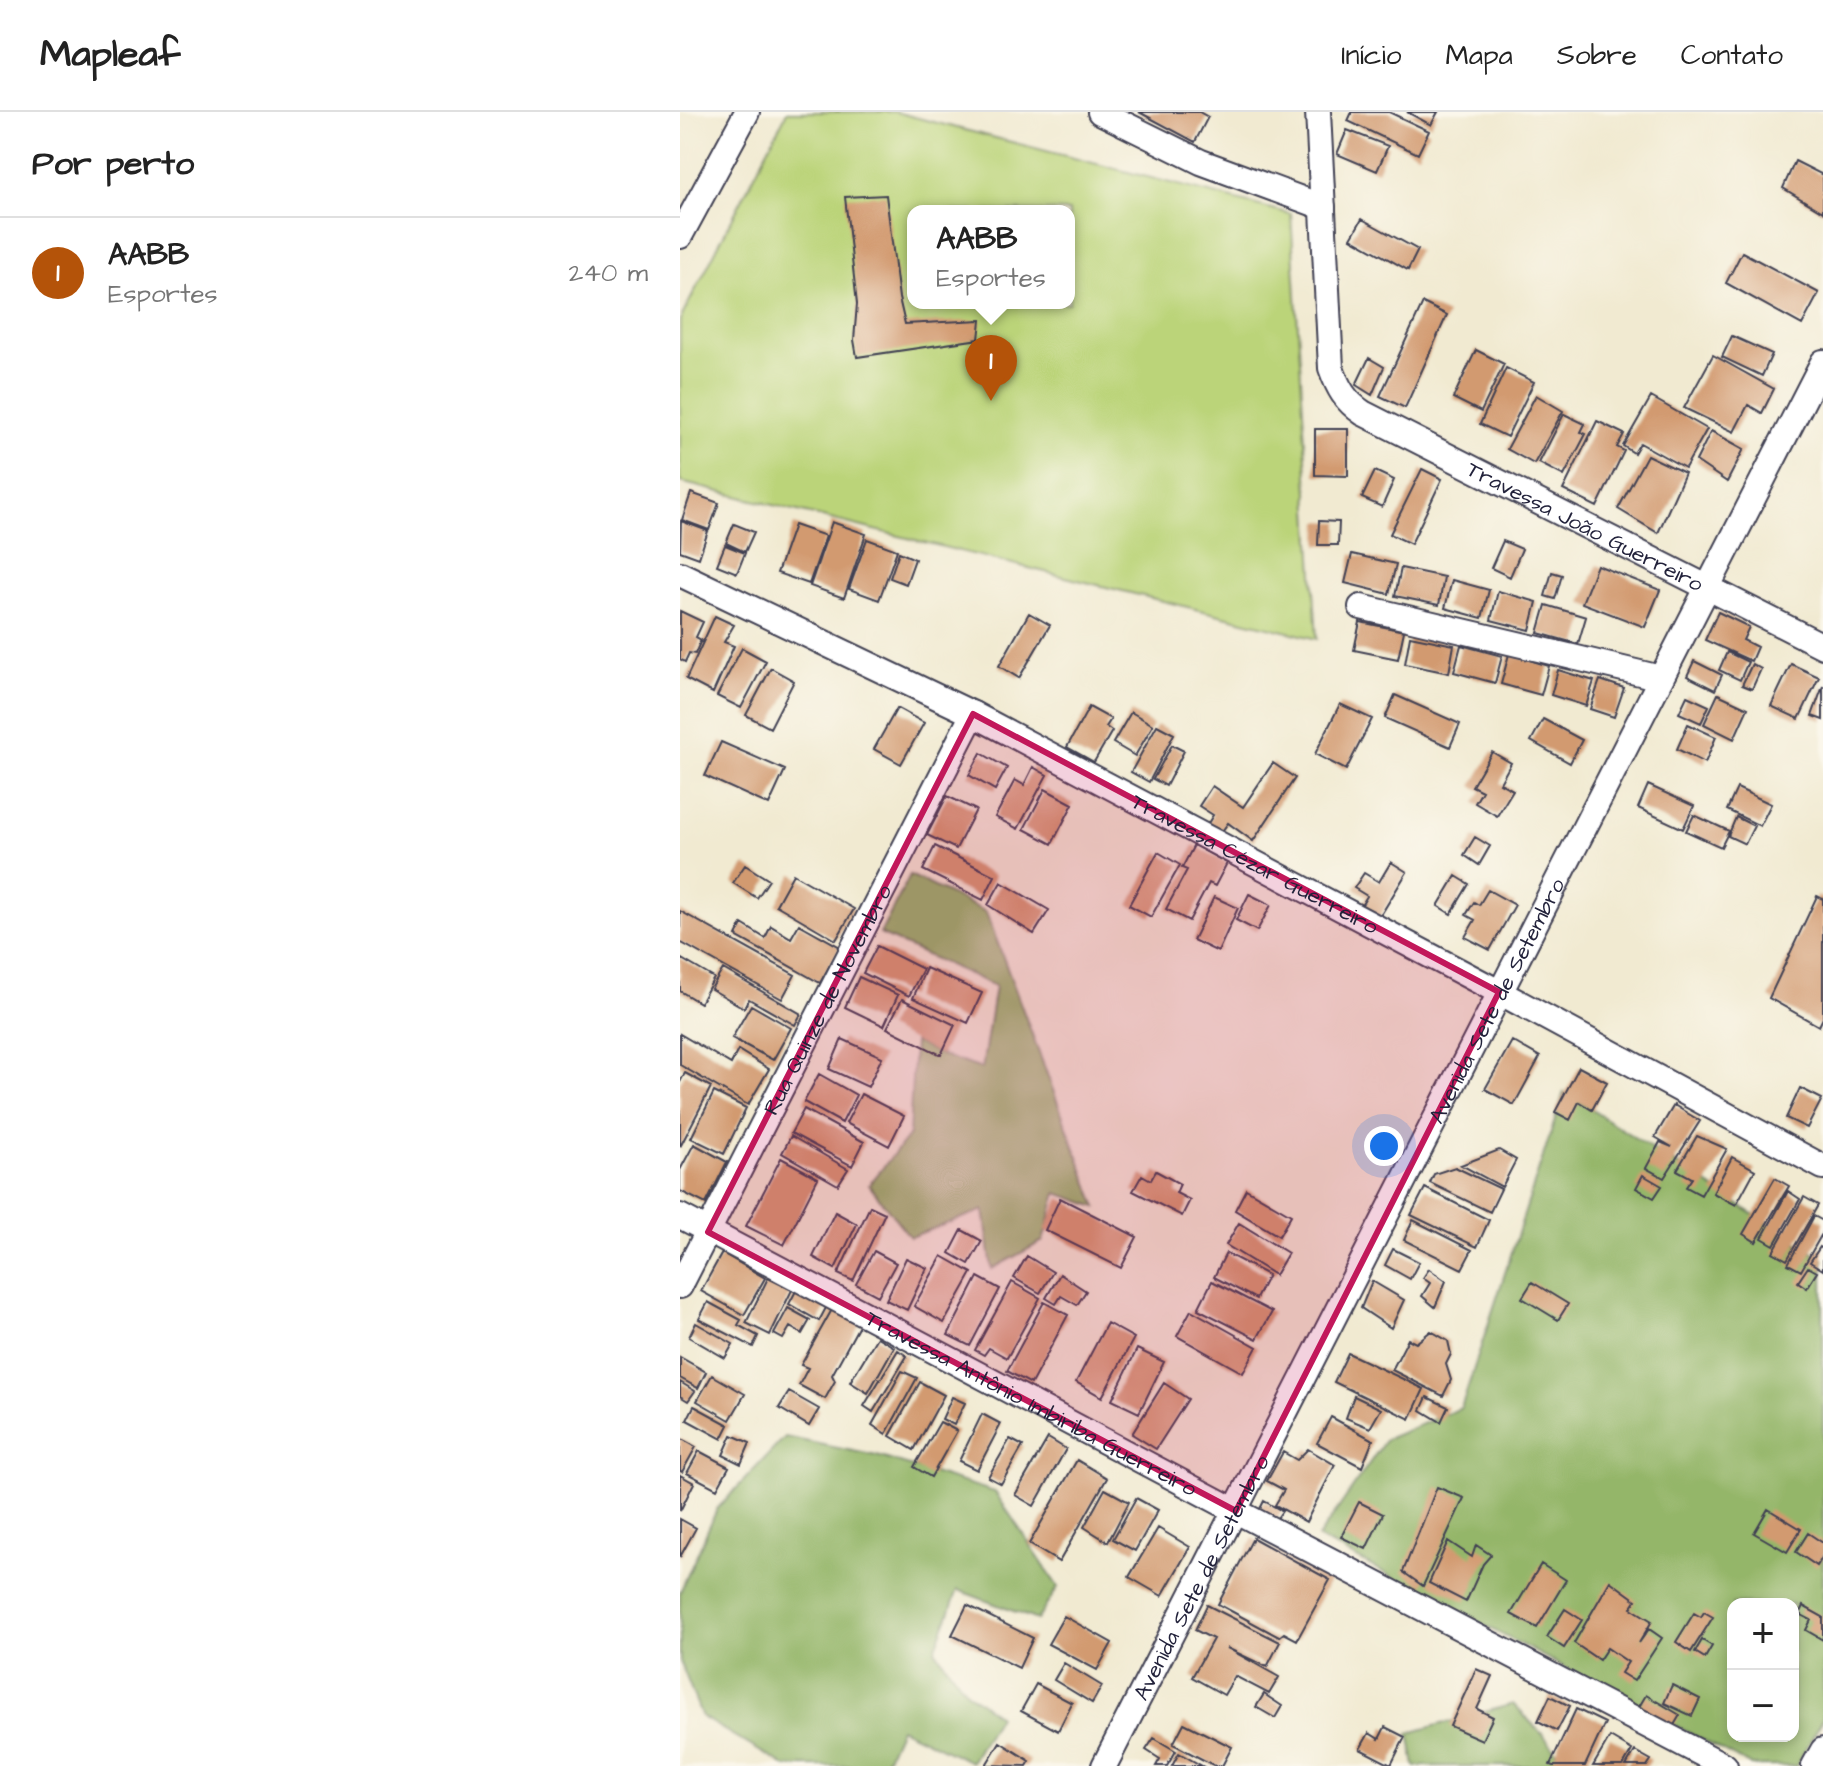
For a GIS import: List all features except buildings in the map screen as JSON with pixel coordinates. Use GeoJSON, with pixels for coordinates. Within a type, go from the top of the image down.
{"type":"FeatureCollection","features":[{"type":"Feature","properties":{"kind":"street"},"geometry":{"type":"LineString","coordinates":[[680,236],[747,112]]}},
{"type":"Feature","properties":{"kind":"street"},"geometry":{"type":"LineString","coordinates":[[1100,112],[1201,162],[1323,207],[1318,112]]}},
{"type":"Feature","properties":{"kind":"street","name":"Travessa João Guerreiro"},"geometry":{"type":"LineString","coordinates":[[1323,207],[1331,368],[1337,387],[1348,403],[1823,646]]}},
{"type":"Feature","properties":{"kind":"street","name":"Avenida Sete de Setembro"},"geometry":{"type":"LineString","coordinates":[[1104,1766],[1823,362]]}},
{"type":"Feature","properties":{"kind":"street","name":"Travessa Cézar Guerreiro"},"geometry":{"type":"LineString","coordinates":[[680,574],[973,714],[1823,1167]]}},
{"type":"Feature","properties":{"kind":"street"},"geometry":{"type":"LineString","coordinates":[[1361,607],[1661,678]]}},
{"type":"Feature","properties":{"kind":"street","name":"Rua Quinze de Novembro"},"geometry":{"type":"LineString","coordinates":[[680,1286],[973,714]]}},
{"type":"Feature","properties":{"kind":"street","name":"Travessa Antônio Imbiriba Guerreiro"},"geometry":{"type":"LineString","coordinates":[[680,1216],[1725,1766]]}},
{"type":"Feature","properties":{"kind":"street"},"geometry":{"type":"LineString","coordinates":[[1814,1766],[1823,1750]]}},
{"type":"Feature","properties":{"kind":"highlighted area"},"geometry":{"type":"Polygon","coordinates":[[[973,714],[1499,992],[1236,1511],[708,1232],[973,714]]]}},
{"type":"Feature","properties":{"kind":"green space"},"geometry":{"type":"Polygon","coordinates":[[[787,112],[895,112],[1291,214],[1317,639],[680,482],[680,320],[787,112]]]}},
{"type":"Feature","properties":{"kind":"green space"},"geometry":{"type":"Polygon","coordinates":[[[910,875],[986,912],[1097,1207],[1057,1193],[1043,1241],[992,1269],[984,1210],[910,1237],[869,1185],[909,1135],[914,1042],[982,1069],[995,986],[880,934],[910,875]]]}},
{"type":"Feature","properties":{"kind":"green space"},"geometry":{"type":"Polygon","coordinates":[[[1564,1092],[1823,1259],[1823,1719],[1796,1766],[1752,1766],[1318,1538],[1386,1439],[1461,1408],[1564,1092]]]}},
{"type":"Feature","properties":{"kind":"green space"},"geometry":{"type":"Polygon","coordinates":[[[785,1437],[877,1456],[995,1492],[1058,1587],[1037,1620],[958,1590],[935,1650],[966,1691],[998,1716],[971,1762],[900,1728],[883,1766],[785,1766],[702,1717],[680,1661],[680,1592],[717,1509],[785,1437]]]}},
{"type":"Feature","properties":{"kind":"green space"},"geometry":{"type":"Polygon","coordinates":[[[1513,1704],[1567,1766],[1415,1766],[1409,1733],[1513,1704]]]}},
{"type":"Feature","properties":{"kind":"place","name":"AABB"},"geometry":{"type":"Point","coordinates":[991,401]}}]}
